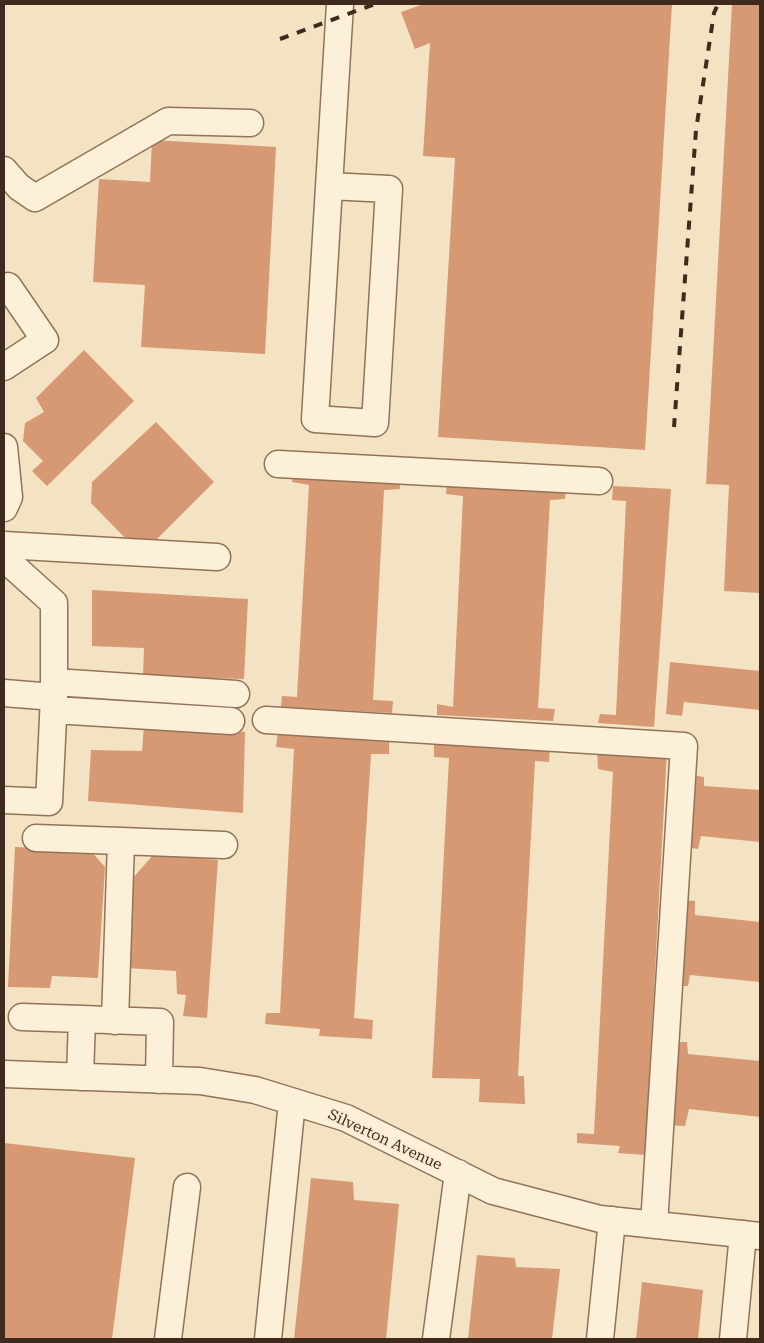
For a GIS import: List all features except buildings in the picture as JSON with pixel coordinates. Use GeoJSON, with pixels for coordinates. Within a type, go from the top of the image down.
{"type":"FeatureCollection","features":[{"type":"Feature","properties":{"kind":"street"},"geometry":{"type":"LineString","coordinates":[[329,186],[388,189],[375,423],[315,419],[329,186],[340,4]]}},
{"type":"Feature","properties":{"kind":"street"},"geometry":{"type":"LineString","coordinates":[[4,170],[19,187],[35,198],[168,121],[250,123]]}},
{"type":"Feature","properties":{"kind":"street"},"geometry":{"type":"LineString","coordinates":[[4,289],[8,286],[45,340],[4,367]]}},
{"type":"Feature","properties":{"kind":"street"},"geometry":{"type":"LineString","coordinates":[[4,448],[9,497],[4,508]]}},
{"type":"Feature","properties":{"kind":"street"},"geometry":{"type":"LineString","coordinates":[[278,464],[599,481]]}},
{"type":"Feature","properties":{"kind":"street"},"geometry":{"type":"LineString","coordinates":[[4,545],[217,557]]}},
{"type":"Feature","properties":{"kind":"street"},"geometry":{"type":"LineString","coordinates":[[4,558],[54,603],[54,696],[49,802],[4,800]]}},
{"type":"Feature","properties":{"kind":"street"},"geometry":{"type":"LineString","coordinates":[[4,693],[54,696],[236,694]]}},
{"type":"Feature","properties":{"kind":"street"},"geometry":{"type":"LineString","coordinates":[[54,696],[231,721]]}},
{"type":"Feature","properties":{"kind":"street"},"geometry":{"type":"LineString","coordinates":[[266,720],[684,746],[654,1225]]}},
{"type":"Feature","properties":{"kind":"street"},"geometry":{"type":"LineString","coordinates":[[36,838],[224,845]]}},
{"type":"Feature","properties":{"kind":"street"},"geometry":{"type":"LineString","coordinates":[[115,1021],[121,841]]}},
{"type":"Feature","properties":{"kind":"street"},"geometry":{"type":"LineString","coordinates":[[22,1017],[160,1022],[159,1080]]}},
{"type":"Feature","properties":{"kind":"street"},"geometry":{"type":"LineString","coordinates":[[80,1077],[82,1019]]}},
{"type":"Feature","properties":{"kind":"street","name":"Silverton Avenue"},"geometry":{"type":"LineString","coordinates":[[4,1074],[200,1081],[246,1089],[346,1118],[493,1190],[600,1219],[752,1235]]}},
{"type":"Feature","properties":{"kind":"street"},"geometry":{"type":"LineString","coordinates":[[268,1339],[292,1102]]}},
{"type":"Feature","properties":{"kind":"street"},"geometry":{"type":"LineString","coordinates":[[436,1339],[458,1174]]}},
{"type":"Feature","properties":{"kind":"street"},"geometry":{"type":"LineString","coordinates":[[168,1339],[187,1187]]}},
{"type":"Feature","properties":{"kind":"street"},"geometry":{"type":"LineString","coordinates":[[600,1339],[612,1220]]}},
{"type":"Feature","properties":{"kind":"street"},"geometry":{"type":"LineString","coordinates":[[733,1339],[752,1235]]}},
{"type":"Feature","properties":{"kind":"railway"},"geometry":{"type":"LineString","coordinates":[[280,39],[375,4]]}},
{"type":"Feature","properties":{"kind":"railway"},"geometry":{"type":"LineString","coordinates":[[674,427],[696,130],[714,13],[718,4]]}}]}
